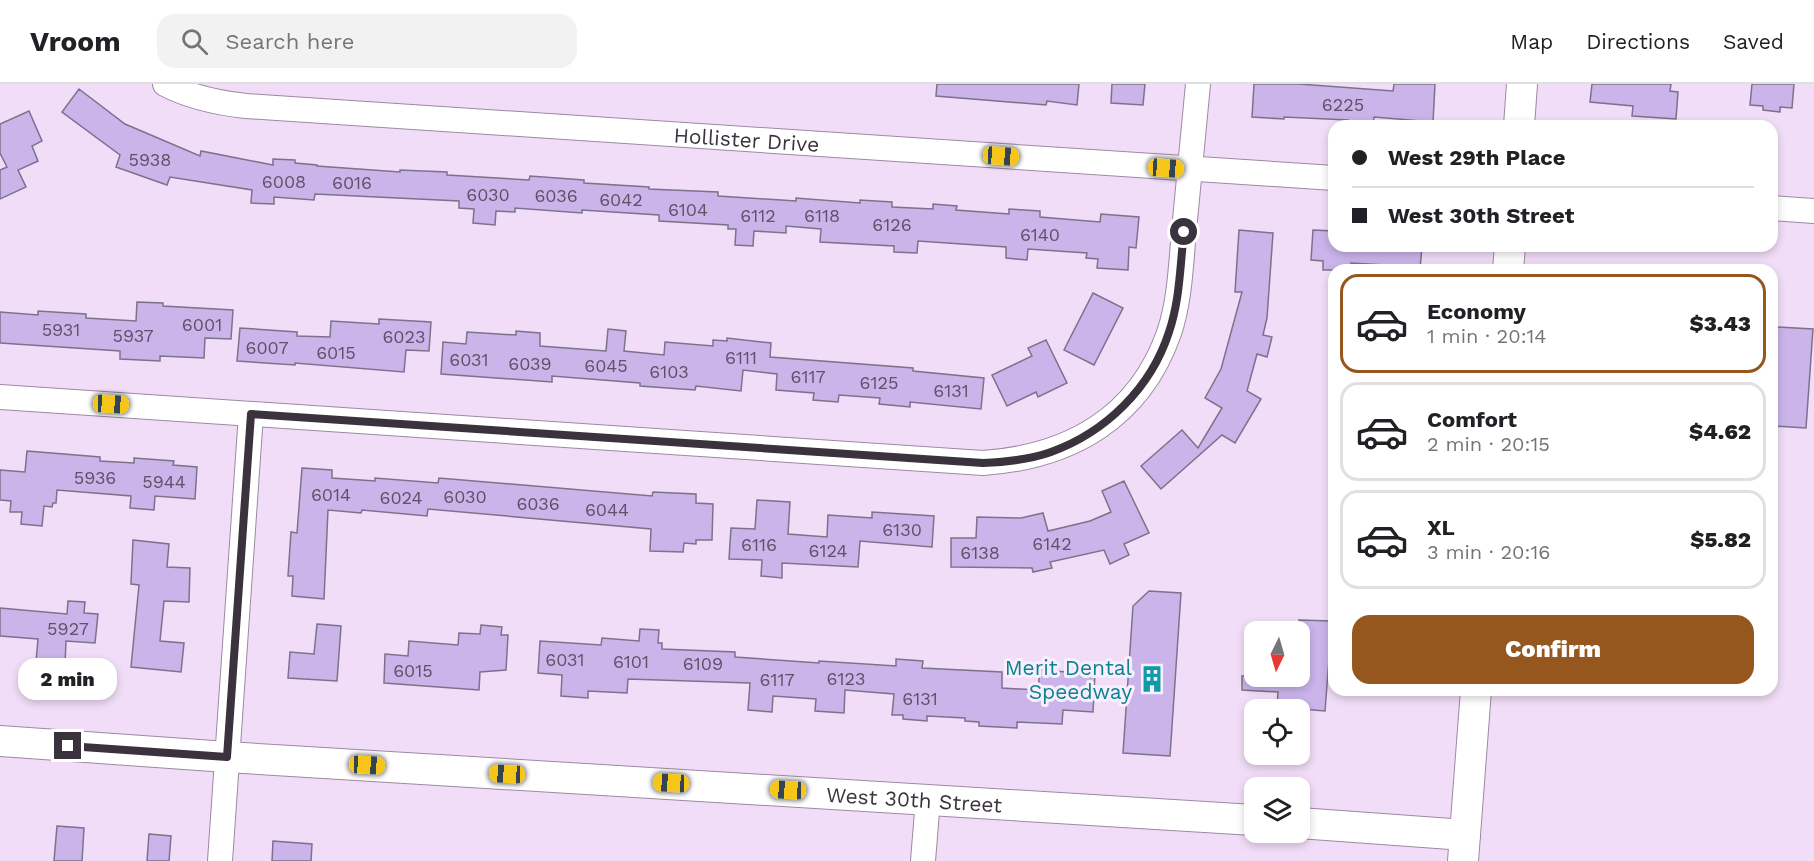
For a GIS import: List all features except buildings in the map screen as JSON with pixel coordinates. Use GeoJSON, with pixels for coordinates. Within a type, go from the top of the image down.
{"type":"FeatureCollection","features":[{"type":"Feature","properties":{"kind":"street","name":"Hollister Drive"},"geometry":{"type":"LineString","coordinates":[[165,84],[202,98],[246,106],[1328,178]]}},
{"type":"Feature","properties":{"kind":"street"},"geometry":{"type":"LineString","coordinates":[[0,397],[983,463],[1012,461],[1050,452],[1085,436],[1109,420],[1136,392],[1157,359],[1169,334],[1178,295],[1198,84]]}},
{"type":"Feature","properties":{"kind":"street"},"geometry":{"type":"LineString","coordinates":[[1519,120],[1522,84]]}},
{"type":"Feature","properties":{"kind":"street"},"geometry":{"type":"LineString","coordinates":[[1778,208],[1814,211]]}},
{"type":"Feature","properties":{"kind":"street"},"geometry":{"type":"LineString","coordinates":[[220,861],[251,414]]}},
{"type":"Feature","properties":{"kind":"street"},"geometry":{"type":"LineString","coordinates":[[1310,825],[1464,848],[1476,696]]}},
{"type":"Feature","properties":{"kind":"street","name":"West 30th Street"},"geometry":{"type":"LineString","coordinates":[[0,741],[1244,819]]}},
{"type":"Feature","properties":{"kind":"street"},"geometry":{"type":"LineString","coordinates":[[922,861],[928,799]]}},
{"type":"Feature","properties":{"kind":"place","name":"Merit Dental Speedway"},"geometry":{"type":"Point","coordinates":[1152,679]}},
{"type":"Feature","properties":{"kind":"route"},"geometry":{"type":"LineString","coordinates":[[68,746],[227,757],[251,414],[983,463],[1012,461],[1050,452],[1085,436],[1109,420],[1142,385],[1169,334],[1178,295],[1184,232]]}}]}
